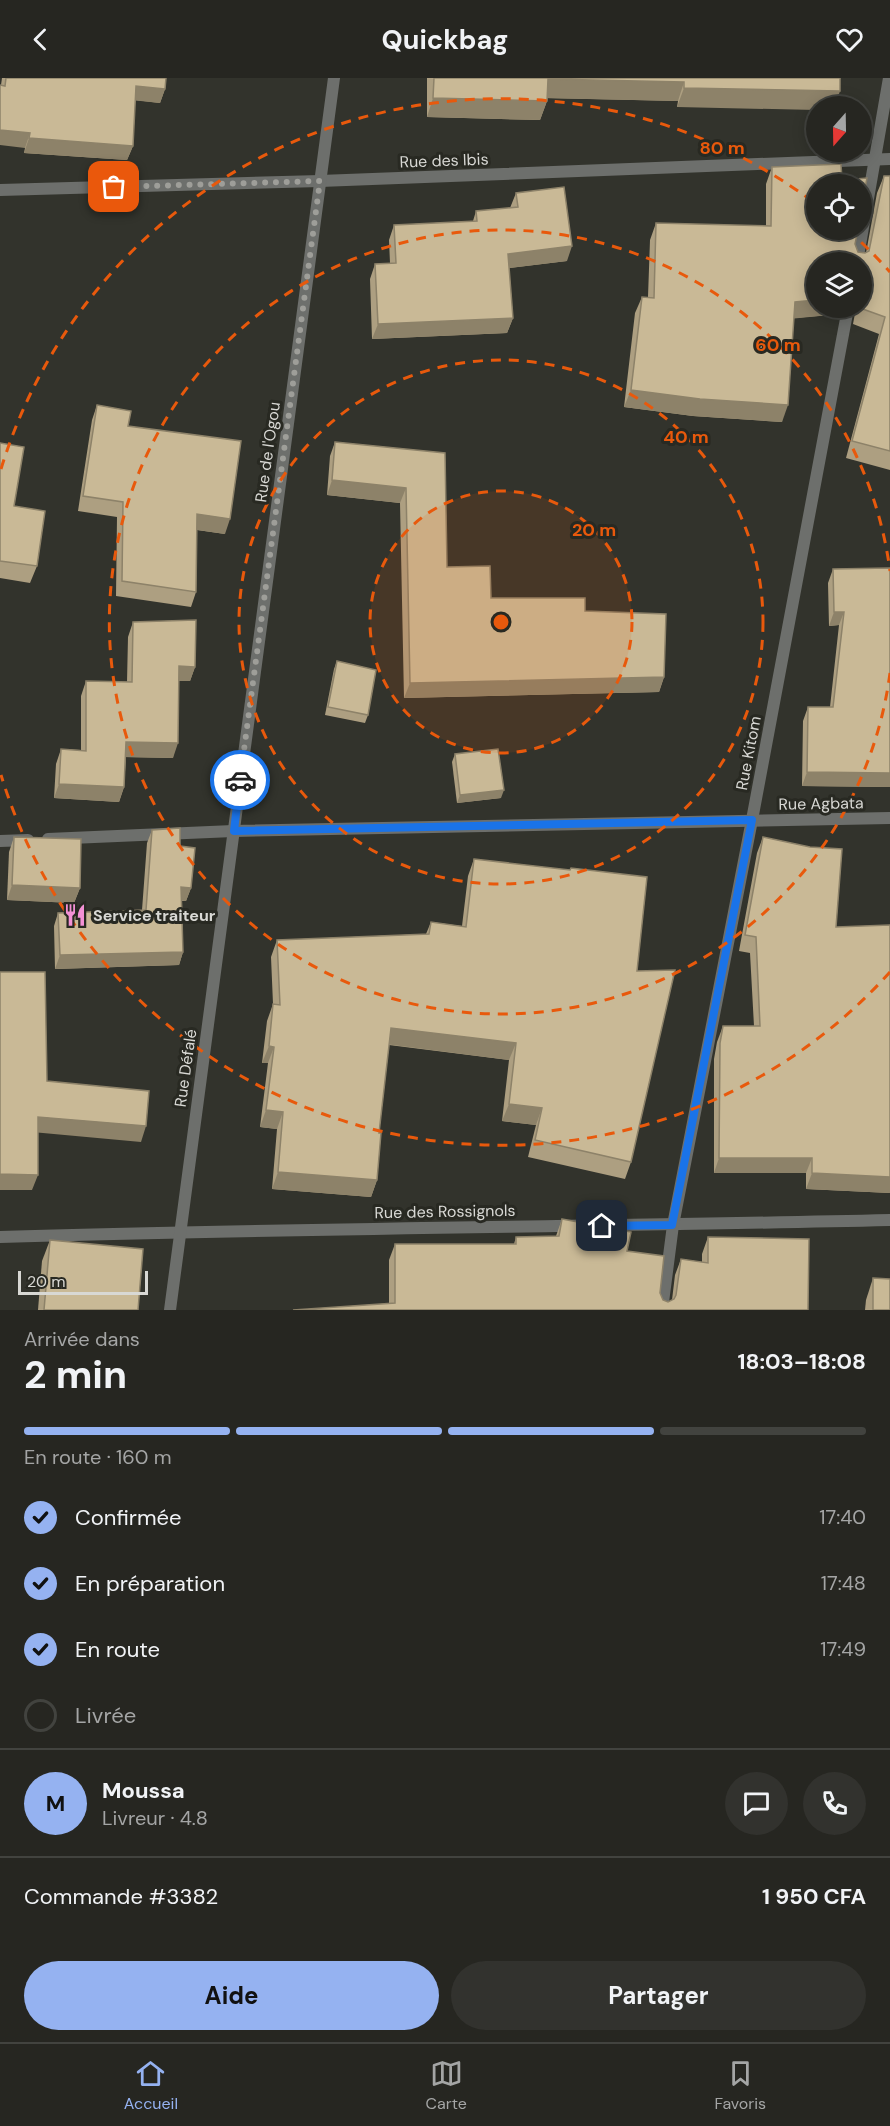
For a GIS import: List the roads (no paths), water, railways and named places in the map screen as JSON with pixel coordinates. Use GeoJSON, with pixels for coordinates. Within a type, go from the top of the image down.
{"type":"FeatureCollection","features":[{"type":"Feature","properties":{"kind":"street","name":"Rue de l'Ogou"},"geometry":{"type":"LineString","coordinates":[[234,831],[334,78]]}},
{"type":"Feature","properties":{"kind":"street"},"geometry":{"type":"LineString","coordinates":[[859,252],[889,78]]}},
{"type":"Feature","properties":{"kind":"street","name":"Rue des Ibis"},"geometry":{"type":"LineString","coordinates":[[0,190],[320,181],[890,159]]}},
{"type":"Feature","properties":{"kind":"street","name":"Rue Kitom"},"geometry":{"type":"LineString","coordinates":[[662,1310],[672,1225],[752,820],[846,318]]}},
{"type":"Feature","properties":{"kind":"street","name":"Rue Agbata"},"geometry":{"type":"LineString","coordinates":[[0,841],[234,831],[890,818]]}},
{"type":"Feature","properties":{"kind":"street","name":"Rue Défalé"},"geometry":{"type":"LineString","coordinates":[[170,1310],[234,831]]}},
{"type":"Feature","properties":{"kind":"street","name":"Rue des Rossignols"},"geometry":{"type":"LineString","coordinates":[[0,1237],[180,1231],[890,1220]]}},
{"type":"Feature","properties":{"kind":"place","name":"Service traiteur"},"geometry":{"type":"Point","coordinates":[75,915]}}]}
